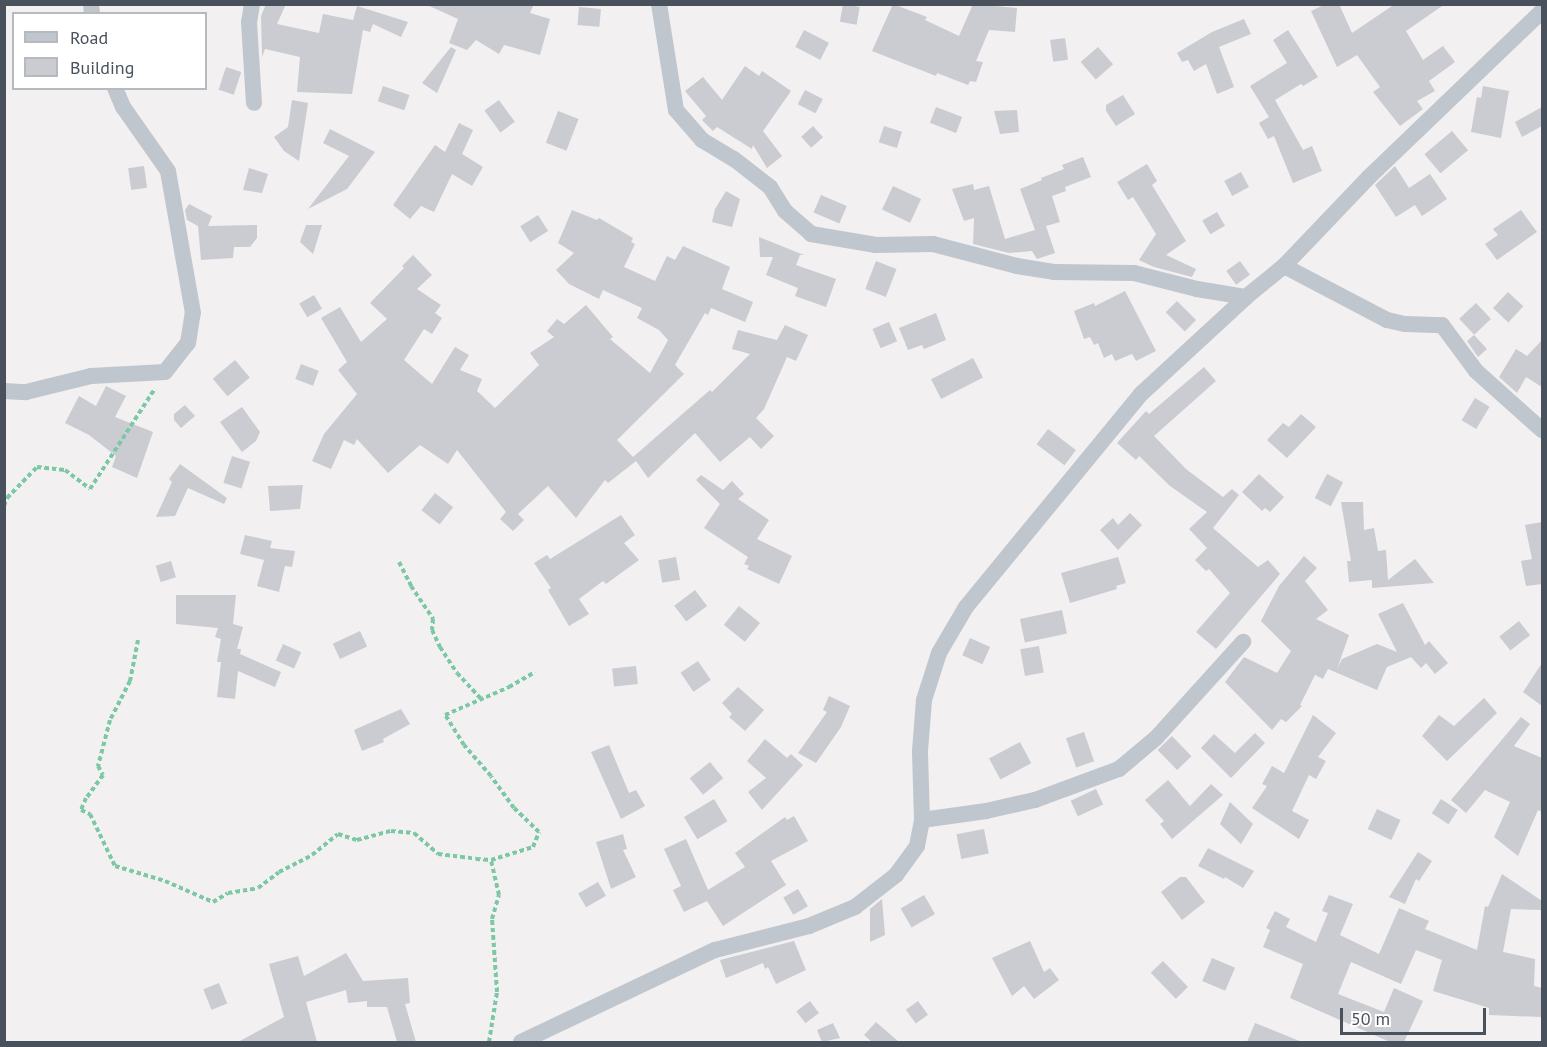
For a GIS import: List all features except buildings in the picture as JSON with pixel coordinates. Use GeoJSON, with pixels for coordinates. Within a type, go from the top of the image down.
{"type":"FeatureCollection","features":[{"type":"Feature","properties":{"kind":"street"},"geometry":{"type":"LineString","coordinates":[[252,4],[249,22],[254,103]]}},
{"type":"Feature","properties":{"kind":"street"},"geometry":{"type":"LineString","coordinates":[[659,4],[676,110],[702,140],[734,159],[770,187],[785,211],[811,234],[876,244],[933,244],[1017,266],[1054,272],[1134,273],[1197,289],[1246,297]]}},
{"type":"Feature","properties":{"kind":"street"},"geometry":{"type":"LineString","coordinates":[[521,1042],[715,950],[809,926],[855,907],[888,882],[909,859],[917,846],[922,820],[920,751],[924,700],[939,653],[952,627],[1141,394],[1246,297],[1284,266],[1369,177],[1542,11]]}},
{"type":"Feature","properties":{"kind":"street"},"geometry":{"type":"LineString","coordinates":[[4,390],[26,392],[92,376],[165,372],[188,343],[193,313],[183,243],[168,171],[123,107],[116,90]]}},
{"type":"Feature","properties":{"kind":"street"},"geometry":{"type":"LineString","coordinates":[[1284,266],[1387,320],[1405,324],[1442,325],[1476,371],[1542,430]]}},
{"type":"Feature","properties":{"kind":"street"},"geometry":{"type":"LineString","coordinates":[[922,820],[986,811],[1035,800],[1119,769],[1156,738],[1243,642]]}},
{"type":"Feature","properties":{"kind":"path"},"geometry":{"type":"LineString","coordinates":[[4,506],[8,498],[37,466],[65,470],[90,489],[165,372]]}},
{"type":"Feature","properties":{"kind":"path"},"geometry":{"type":"LineString","coordinates":[[399,562],[411,586],[433,619],[432,630],[440,647],[457,673],[481,699]]}},
{"type":"Feature","properties":{"kind":"path"},"geometry":{"type":"LineString","coordinates":[[138,640],[130,681],[110,720],[99,766],[103,775],[86,798],[81,810],[90,814],[115,866],[165,881],[213,902],[228,893],[258,888],[279,872],[312,855],[338,834],[357,840],[391,831],[414,833],[438,854],[491,860],[533,847],[539,832],[514,808],[491,776],[464,745],[445,715],[535,672]]}},
{"type":"Feature","properties":{"kind":"path"},"geometry":{"type":"LineString","coordinates":[[489,1042],[497,992],[492,919],[499,895],[491,860]]}}]}
